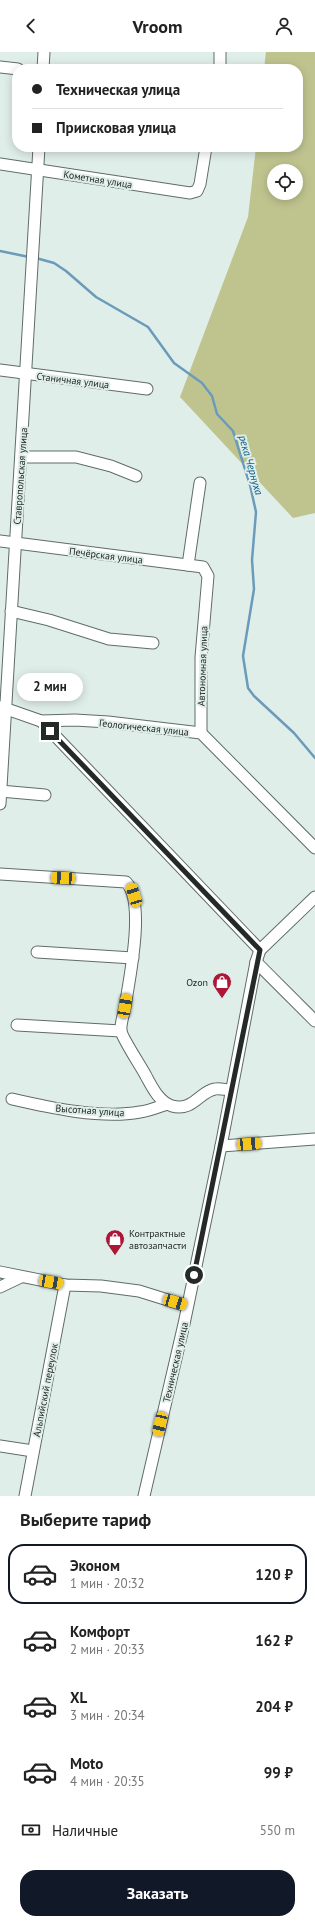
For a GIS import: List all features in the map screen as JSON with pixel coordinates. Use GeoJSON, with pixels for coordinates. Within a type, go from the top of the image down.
{"type":"FeatureCollection","features":[{"type":"Feature","properties":{"kind":"street"},"geometry":{"type":"LineString","coordinates":[[43,64],[44,52]]}},
{"type":"Feature","properties":{"kind":"street"},"geometry":{"type":"LineString","coordinates":[[220,52],[220,64]]}},
{"type":"Feature","properties":{"kind":"street"},"geometry":{"type":"LineString","coordinates":[[0,67],[12,68]]}},
{"type":"Feature","properties":{"kind":"street","name":"Ставропольская улица"},"geometry":{"type":"LineString","coordinates":[[0,804],[3,708],[22,457],[40,152]]}},
{"type":"Feature","properties":{"kind":"street","name":"Кометная улица"},"geometry":{"type":"LineString","coordinates":[[0,164],[190,193],[197,191],[200,184],[205,152]]}},
{"type":"Feature","properties":{"kind":"street","name":"Станичная улица"},"geometry":{"type":"LineString","coordinates":[[0,370],[147,389]]}},
{"type":"Feature","properties":{"kind":"street"},"geometry":{"type":"LineString","coordinates":[[22,457],[76,457],[111,466],[136,476]]}},
{"type":"Feature","properties":{"kind":"street"},"geometry":{"type":"LineString","coordinates":[[188,565],[200,483]]}},
{"type":"Feature","properties":{"kind":"street","name":"Печёрская улица"},"geometry":{"type":"LineString","coordinates":[[0,541],[202,567],[208,576]]}},
{"type":"Feature","properties":{"kind":"street","name":"Автономная улица"},"geometry":{"type":"LineString","coordinates":[[201,733],[200,657],[208,576]]}},
{"type":"Feature","properties":{"kind":"street"},"geometry":{"type":"LineString","coordinates":[[11,611],[49,620],[109,639],[153,643]]}},
{"type":"Feature","properties":{"kind":"street","name":"Геологическая улица"},"geometry":{"type":"LineString","coordinates":[[3,708],[41,721],[75,720],[108,722],[201,733],[315,848]]}},
{"type":"Feature","properties":{"kind":"street"},"geometry":{"type":"LineString","coordinates":[[41,721],[260,950]]}},
{"type":"Feature","properties":{"kind":"street"},"geometry":{"type":"LineString","coordinates":[[0,791],[45,795]]}},
{"type":"Feature","properties":{"kind":"street"},"geometry":{"type":"LineString","coordinates":[[0,874],[126,882],[131,887],[134,895],[135,924],[133,958],[121,1031],[154,1091],[167,1104],[184,1106],[196,1102],[215,1089],[231,1090]]}},
{"type":"Feature","properties":{"kind":"street","name":"Техническая улица"},"geometry":{"type":"LineString","coordinates":[[144,1496],[221,1146],[256,962],[260,950],[315,897]]}},
{"type":"Feature","properties":{"kind":"street"},"geometry":{"type":"LineString","coordinates":[[37,952],[133,958]]}},
{"type":"Feature","properties":{"kind":"street"},"geometry":{"type":"LineString","coordinates":[[256,962],[315,1021]]}},
{"type":"Feature","properties":{"kind":"street"},"geometry":{"type":"LineString","coordinates":[[16,1025],[121,1031]]}},
{"type":"Feature","properties":{"kind":"street","name":"Высотная улица"},"geometry":{"type":"LineString","coordinates":[[12,1099],[60,1110],[116,1114],[141,1112],[167,1104]]}},
{"type":"Feature","properties":{"kind":"street"},"geometry":{"type":"LineString","coordinates":[[221,1146],[315,1139]]}},
{"type":"Feature","properties":{"kind":"street"},"geometry":{"type":"LineString","coordinates":[[0,1272],[65,1285],[101,1286],[138,1291],[187,1306]]}},
{"type":"Feature","properties":{"kind":"street"},"geometry":{"type":"LineString","coordinates":[[0,1286],[22,1277]]}},
{"type":"Feature","properties":{"kind":"street","name":"Альпийский переулок"},"geometry":{"type":"LineString","coordinates":[[25,1496],[65,1285]]}},
{"type":"Feature","properties":{"kind":"street"},"geometry":{"type":"LineString","coordinates":[[0,1446],[33,1451]]}},
{"type":"Feature","properties":{"kind":"green space"},"geometry":{"type":"Polygon","coordinates":[[[266,52],[315,52],[315,513],[293,518],[180,397],[248,217],[255,152],[303,152],[303,64],[265,64],[266,52]]]}},
{"type":"Feature","properties":{"kind":"waterway","name":"река Чернуха"},"geometry":{"type":"LineString","coordinates":[[0,251],[29,257]]}},
{"type":"Feature","properties":{"kind":"waterway","name":"река Чернуха"},"geometry":{"type":"LineString","coordinates":[[36,258],[54,263],[66,271],[96,297],[148,327],[174,363],[202,383],[212,396],[217,414],[233,431],[250,485],[256,512],[252,560],[254,589],[243,656],[248,688],[254,696],[294,733],[315,758]]}},
{"type":"Feature","properties":{"kind":"place","name":"Ozon"},"geometry":{"type":"Point","coordinates":[222,999]}},
{"type":"Feature","properties":{"kind":"place","name":"Контрактные автозапчасти"},"geometry":{"type":"Point","coordinates":[115,1256]}},
{"type":"Feature","properties":{"kind":"route"},"geometry":{"type":"LineString","coordinates":[[50,731],[260,950],[256,962],[221,1146],[194,1275]]}}]}
